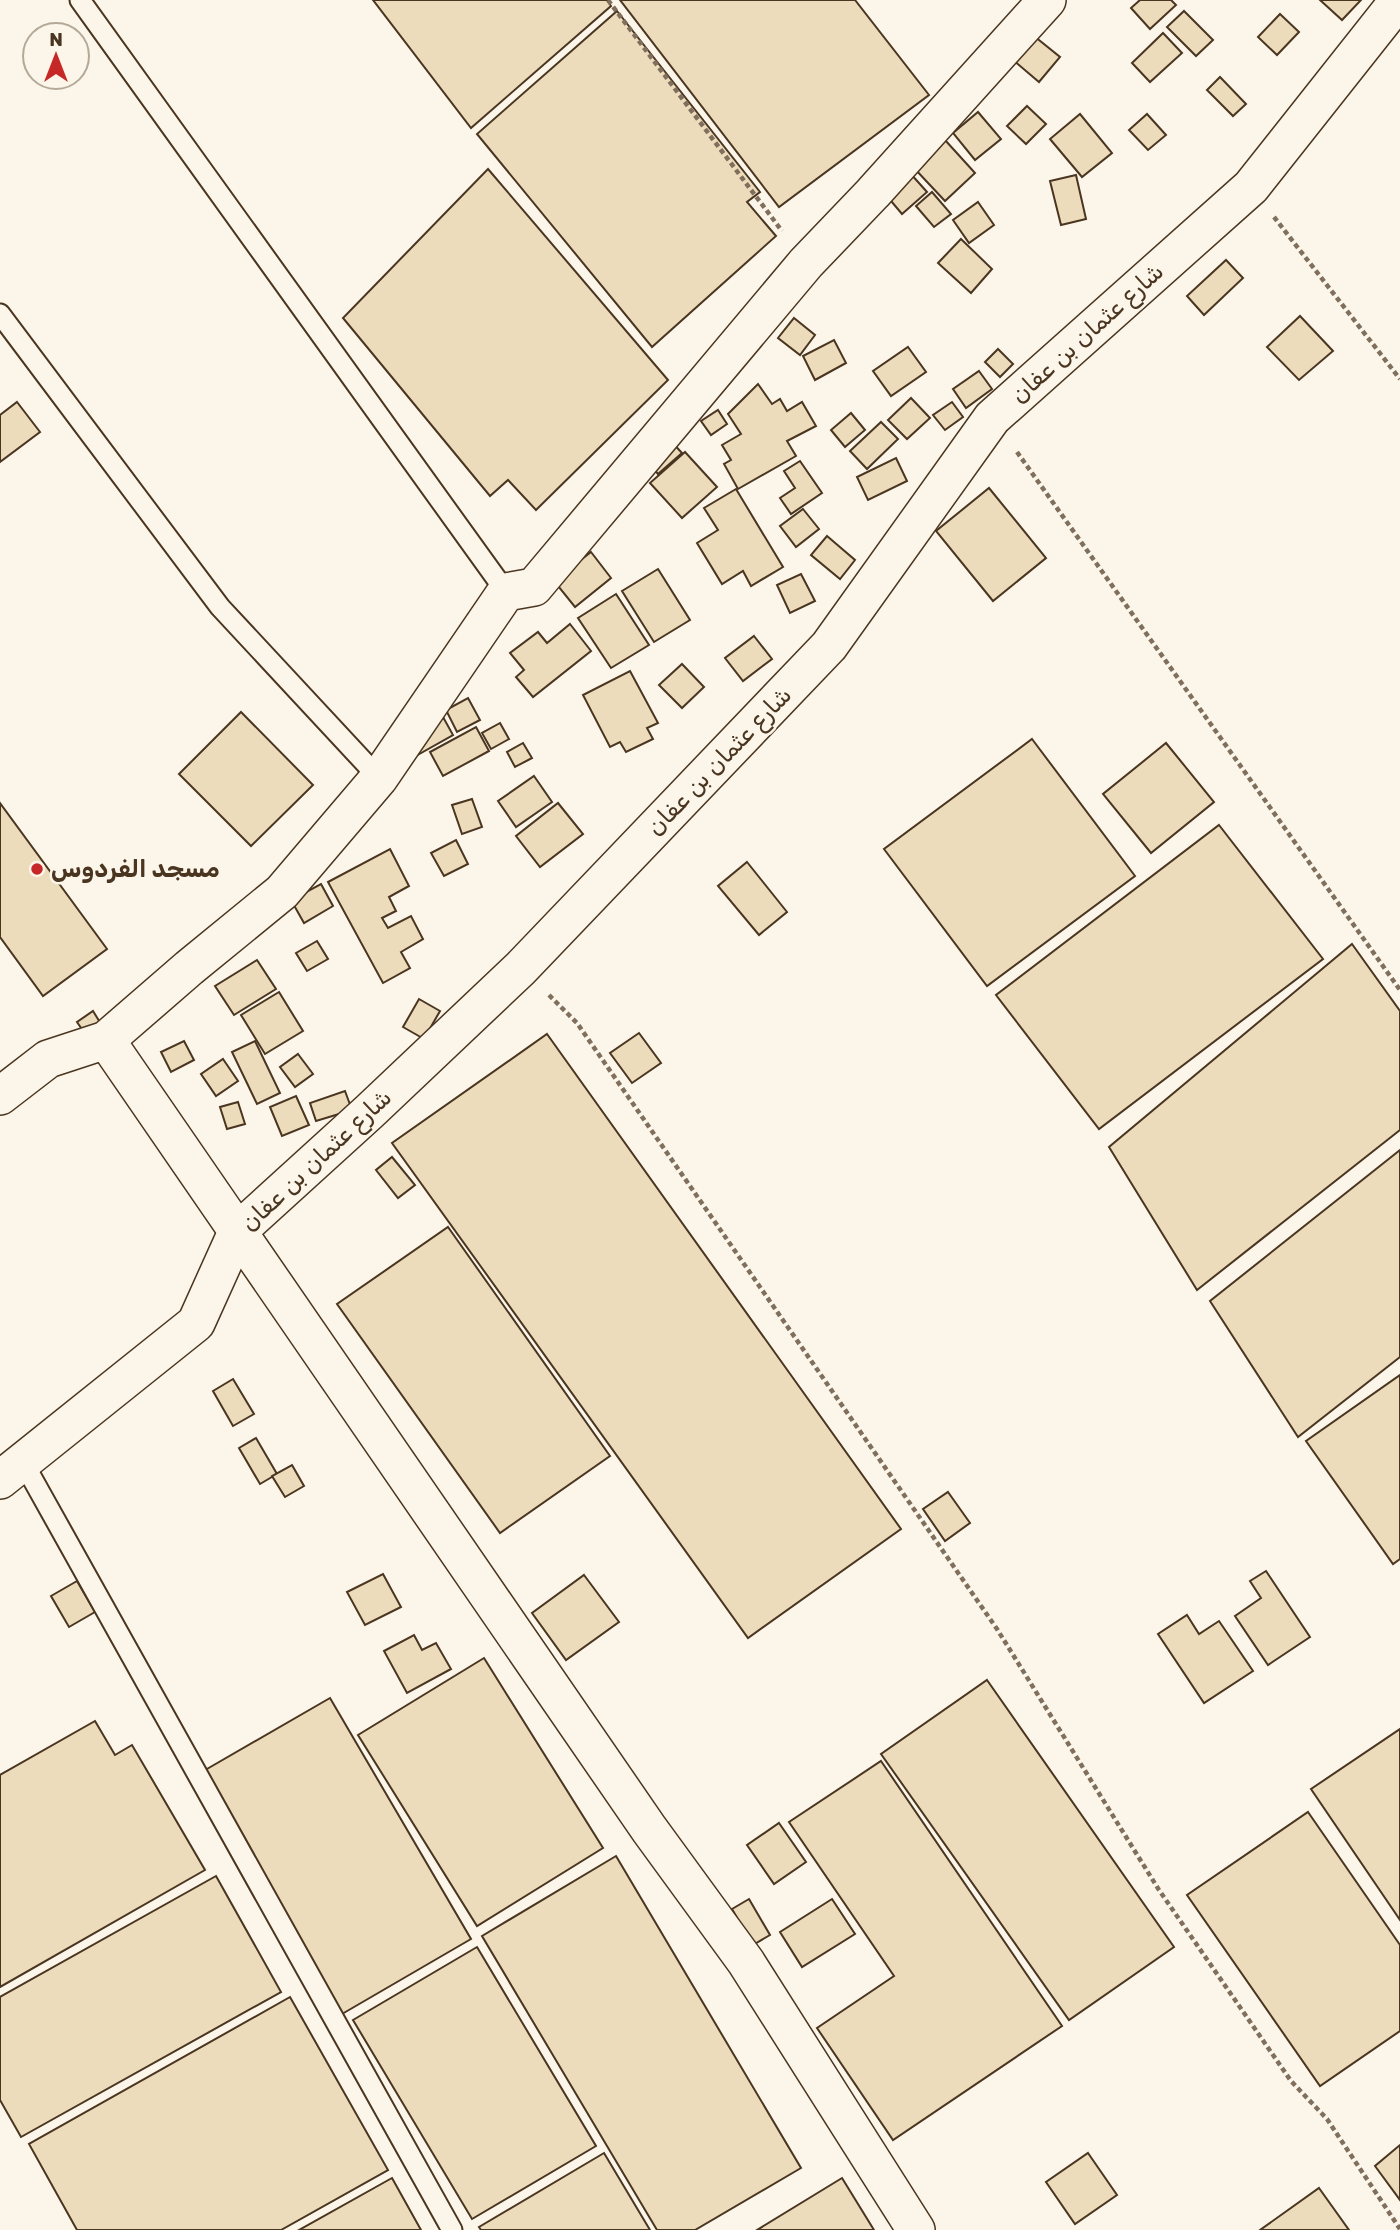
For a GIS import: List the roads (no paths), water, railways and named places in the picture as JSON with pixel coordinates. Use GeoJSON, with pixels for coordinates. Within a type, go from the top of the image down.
{"type":"FeatureCollection","features":[{"type":"Feature","properties":{"kind":"street"},"geometry":{"type":"LineString","coordinates":[[0,1096],[48,1059],[106,1040],[282,892],[379,778],[506,592],[534,587],[806,262],[873,193],[1047,0]]}},
{"type":"Feature","properties":{"kind":"street","name":"شارع عثمان بن عفان"},"geometry":{"type":"LineString","coordinates":[[11,1471],[196,1323],[237,1232],[370,1111],[520,968],[830,646],[992,418],[1251,187],[1399,0]]}},
{"type":"Feature","properties":{"kind":"street"},"geometry":{"type":"LineString","coordinates":[[106,1040],[649,1829],[746,1962],[916,2230]]}},
{"type":"Feature","properties":{"kind":"lane"},"geometry":{"type":"LineString","coordinates":[[80,0],[506,592]]}},
{"type":"Feature","properties":{"kind":"lane"},"geometry":{"type":"LineString","coordinates":[[0,314],[220,607],[379,778]]}},
{"type":"Feature","properties":{"kind":"lane"},"geometry":{"type":"LineString","coordinates":[[11,1471],[452,2230]]}},
{"type":"Feature","properties":{"kind":"place","name":"مسجد الفردوس"},"geometry":{"type":"Point","coordinates":[37,869]}}]}
